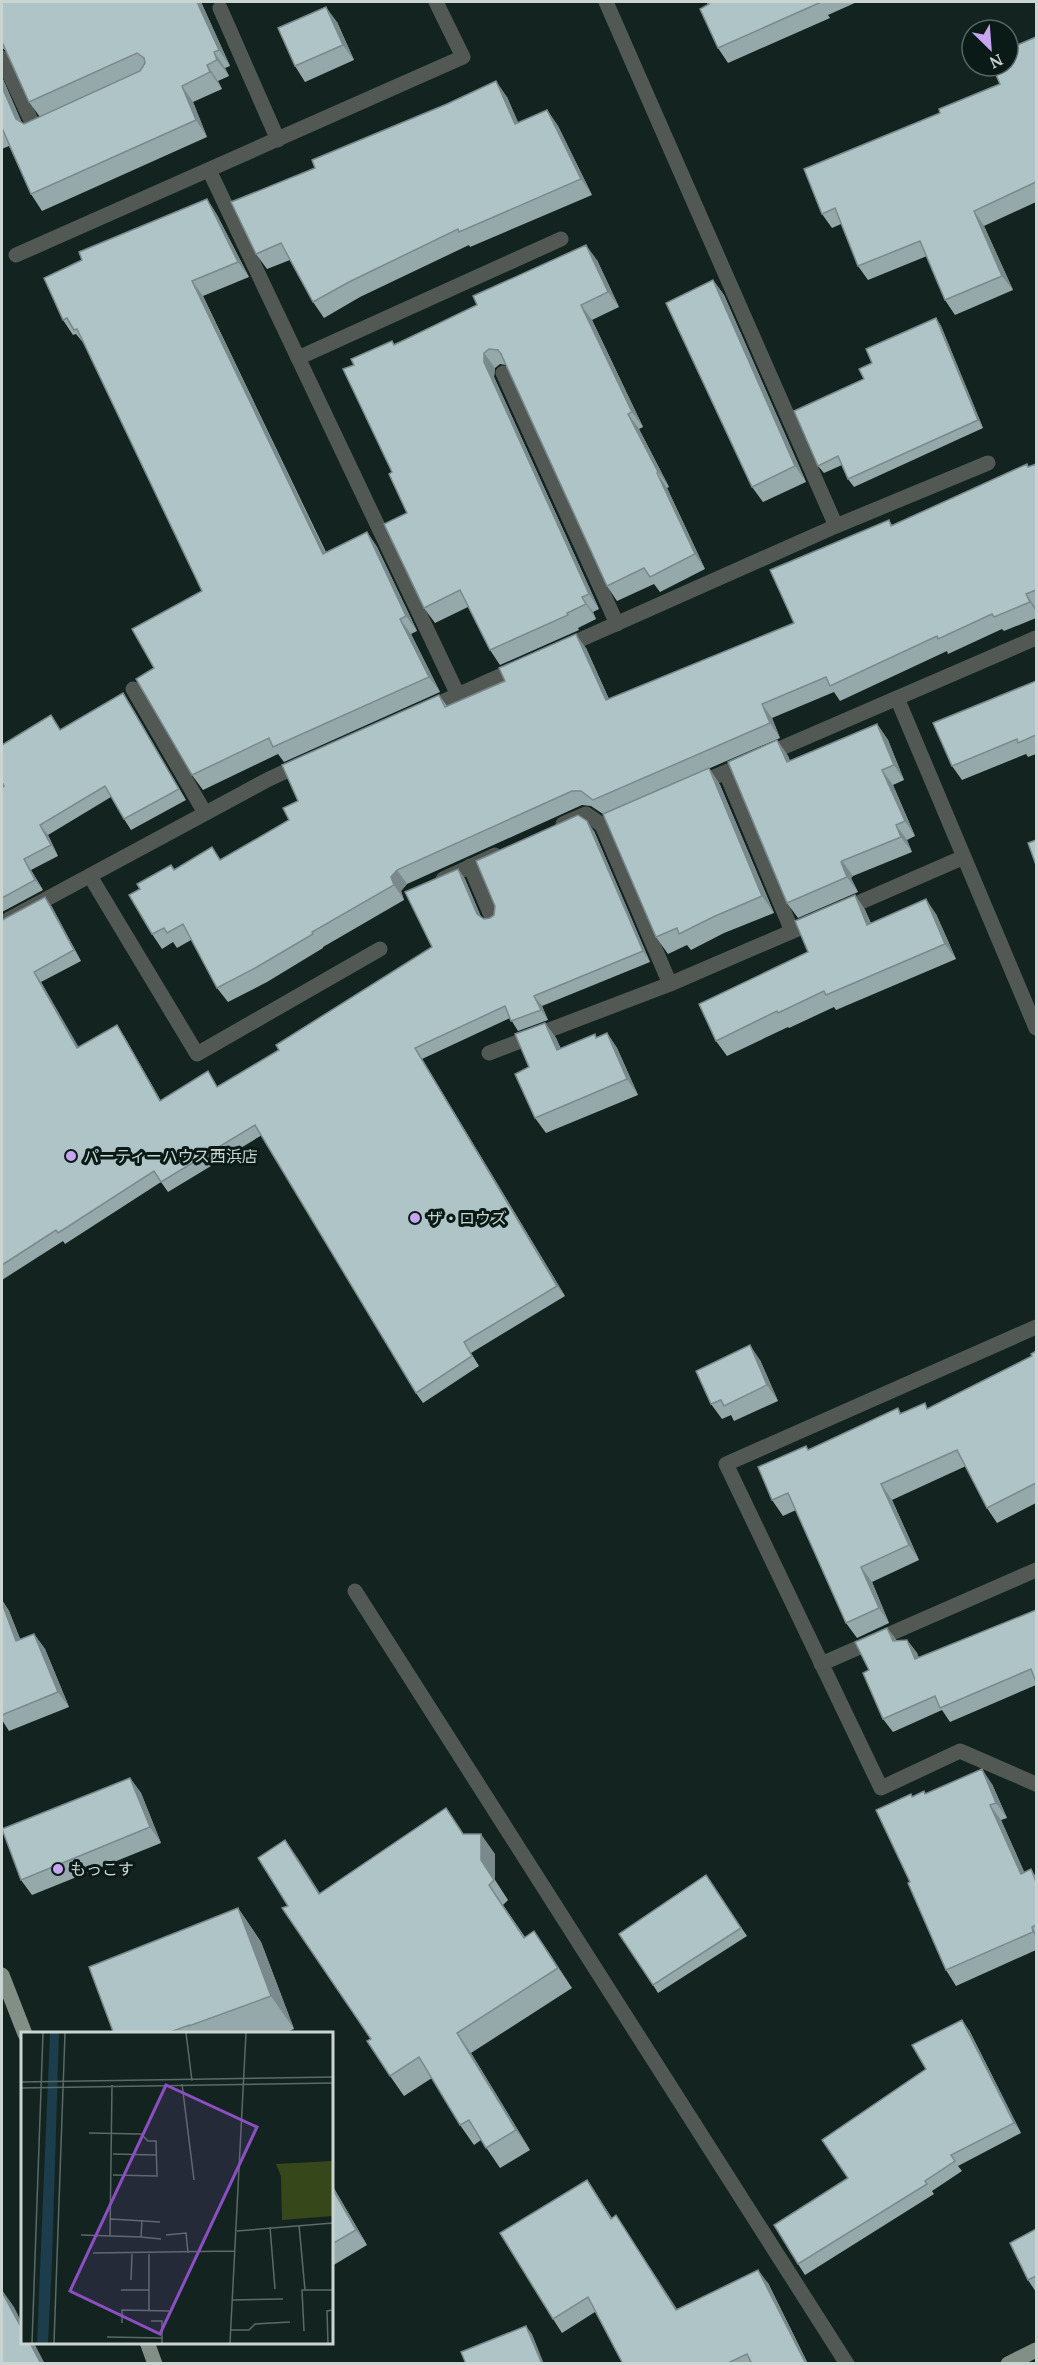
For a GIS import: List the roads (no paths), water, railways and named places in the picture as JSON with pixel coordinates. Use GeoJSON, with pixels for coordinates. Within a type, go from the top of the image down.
{"type":"FeatureCollection","features":[{"type":"Feature","properties":{"kind":"main road"},"geometry":{"type":"LineString","coordinates":[[2,1975],[23,2032]]}},
{"type":"Feature","properties":{"kind":"main road"},"geometry":{"type":"LineString","coordinates":[[147,2344],[155,2364]]}},
{"type":"Feature","properties":{"kind":"main road"},"geometry":{"type":"LineString","coordinates":[[1008,2364],[1036,2350]]}},
{"type":"Feature","properties":{"kind":"street"},"geometry":{"type":"LineString","coordinates":[[16,255],[463,57],[436,2]]}},
{"type":"Feature","properties":{"kind":"street"},"geometry":{"type":"LineString","coordinates":[[606,2],[836,526]]}},
{"type":"Feature","properties":{"kind":"street"},"geometry":{"type":"LineString","coordinates":[[220,8],[278,140]]}},
{"type":"Feature","properties":{"kind":"street"},"geometry":{"type":"LineString","coordinates":[[2,58],[36,131],[56,122]]}},
{"type":"Feature","properties":{"kind":"street"},"geometry":{"type":"LineString","coordinates":[[209,170],[458,695]]}},
{"type":"Feature","properties":{"kind":"street"},"geometry":{"type":"LineString","coordinates":[[298,358],[561,239]]}},
{"type":"Feature","properties":{"kind":"street"},"geometry":{"type":"LineString","coordinates":[[503,373],[617,624]]}},
{"type":"Feature","properties":{"kind":"street"},"geometry":{"type":"LineString","coordinates":[[553,652],[836,526],[988,463]]}},
{"type":"Feature","properties":{"kind":"street"},"geometry":{"type":"LineString","coordinates":[[684,790],[1036,638]]}},
{"type":"Feature","properties":{"kind":"street"},"geometry":{"type":"LineString","coordinates":[[405,718],[532,662]]}},
{"type":"Feature","properties":{"kind":"street"},"geometry":{"type":"LineString","coordinates":[[133,689],[205,813]]}},
{"type":"Feature","properties":{"kind":"street"},"geometry":{"type":"LineString","coordinates":[[897,698],[1036,1028]]}},
{"type":"Feature","properties":{"kind":"street"},"geometry":{"type":"LineString","coordinates":[[2,923],[269,779],[322,755]]}},
{"type":"Feature","properties":{"kind":"street"},"geometry":{"type":"LineString","coordinates":[[726,772],[792,931]]}},
{"type":"Feature","properties":{"kind":"street"},"geometry":{"type":"LineString","coordinates":[[602,825],[643,808]]}},
{"type":"Feature","properties":{"kind":"street"},"geometry":{"type":"LineString","coordinates":[[544,833],[586,814],[602,825],[670,984]]}},
{"type":"Feature","properties":{"kind":"street"},"geometry":{"type":"LineString","coordinates":[[430,884],[512,847]]}},
{"type":"Feature","properties":{"kind":"street"},"geometry":{"type":"LineString","coordinates":[[489,1053],[670,984],[964,857]]}},
{"type":"Feature","properties":{"kind":"street"},"geometry":{"type":"LineString","coordinates":[[470,866],[493,920]]}},
{"type":"Feature","properties":{"kind":"street"},"geometry":{"type":"LineString","coordinates":[[90,876],[197,1054],[380,949]]}},
{"type":"Feature","properties":{"kind":"street"},"geometry":{"type":"LineString","coordinates":[[1036,1327],[726,1464],[881,1788],[960,1751],[1036,1784]]}},
{"type":"Feature","properties":{"kind":"street"},"geometry":{"type":"LineString","coordinates":[[821,1664],[1036,1570]]}},
{"type":"Feature","properties":{"kind":"street"},"geometry":{"type":"LineString","coordinates":[[355,1591],[847,2364]]}},
{"type":"Feature","properties":{"kind":"place","name":"パーティーハウス西浜店"},"geometry":{"type":"Point","coordinates":[71,1156]}},
{"type":"Feature","properties":{"kind":"place","name":"ザ・ロウズ"},"geometry":{"type":"Point","coordinates":[415,1218]}},
{"type":"Feature","properties":{"kind":"place","name":"もっこす"},"geometry":{"type":"Point","coordinates":[58,1869]}}]}
